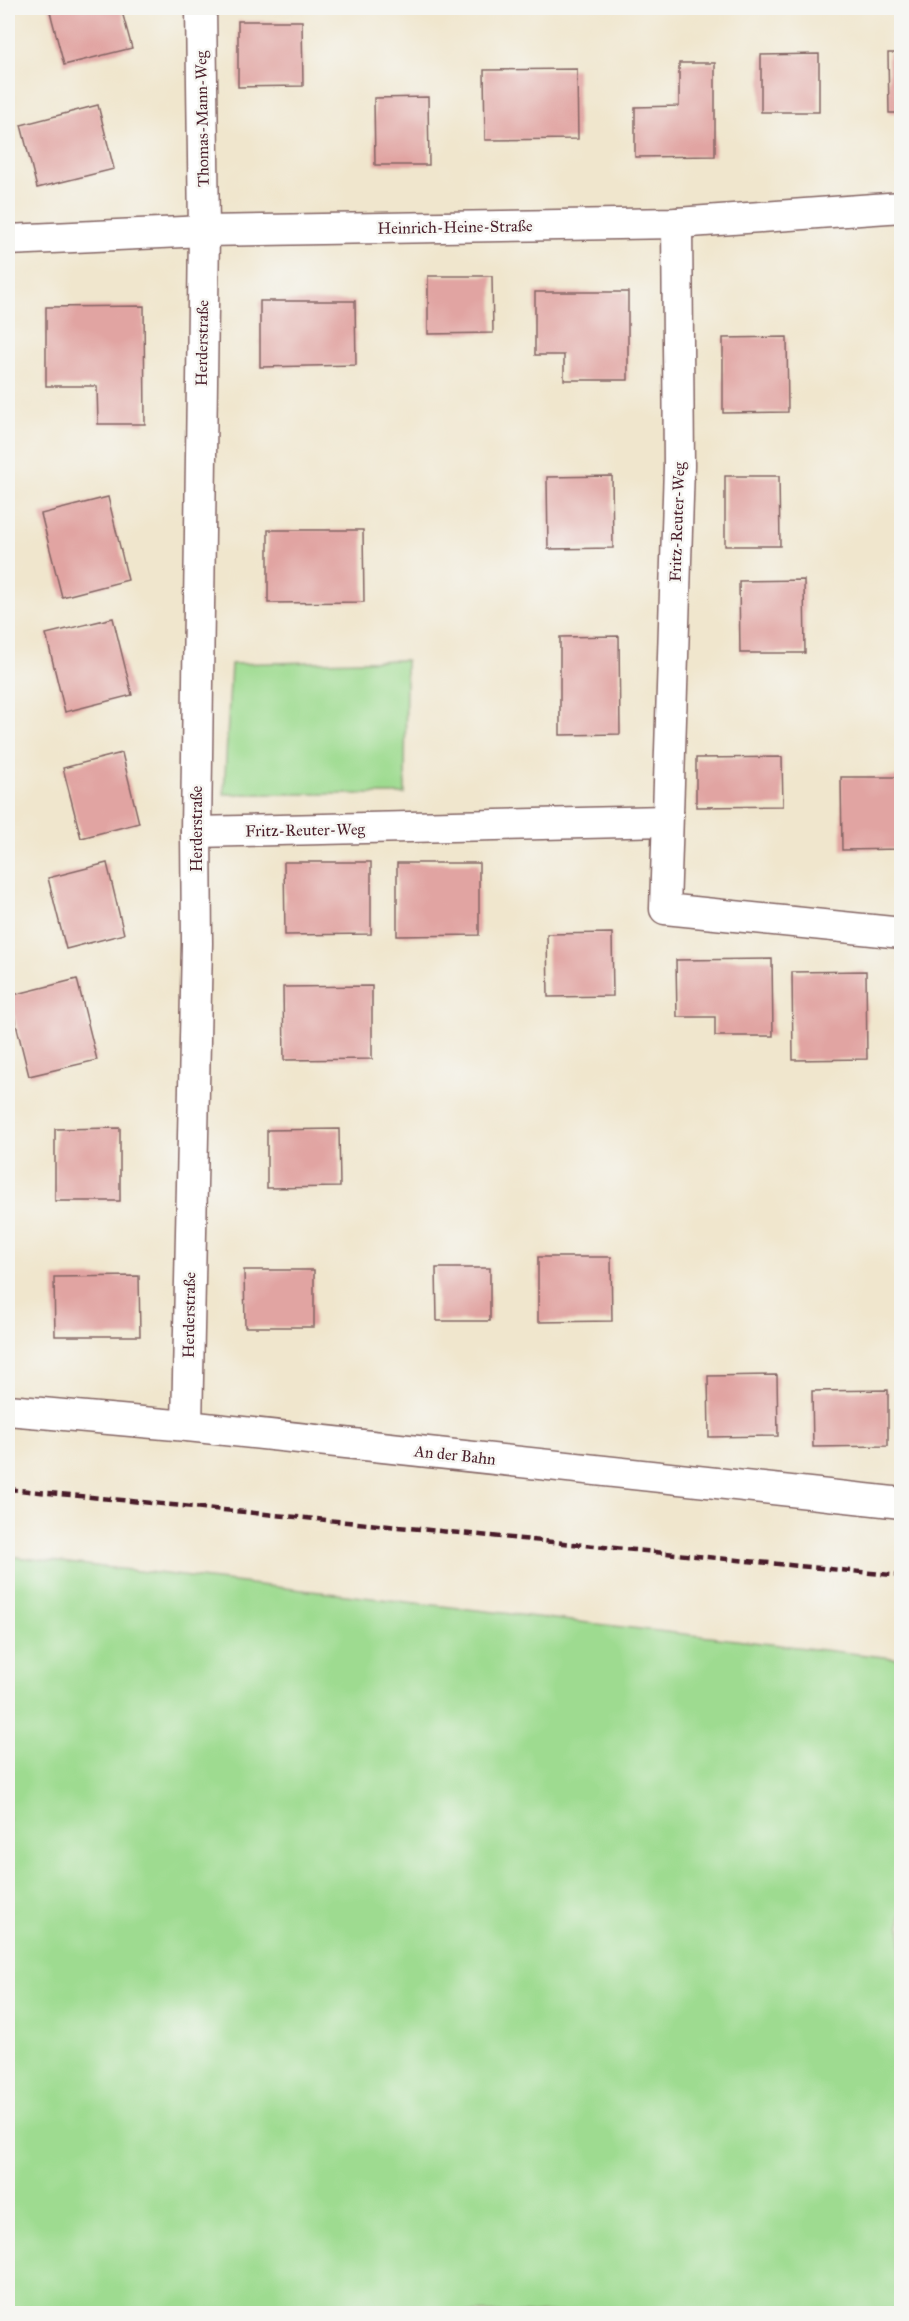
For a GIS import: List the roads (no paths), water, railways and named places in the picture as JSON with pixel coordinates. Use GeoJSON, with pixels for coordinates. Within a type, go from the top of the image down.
{"type":"FeatureCollection","features":[{"type":"Feature","properties":{"kind":"street","name":"Thomas-Mann-Weg"},"geometry":{"type":"LineString","coordinates":[[201,8],[204,231]]}},
{"type":"Feature","properties":{"kind":"street","name":"Heinrich-Heine-Straße"},"geometry":{"type":"LineString","coordinates":[[8,240],[204,231],[676,223],[902,207]]}},
{"type":"Feature","properties":{"kind":"street","name":"Fritz-Reuter-Weg"},"geometry":{"type":"LineString","coordinates":[[676,223],[678,466],[665,909],[902,933]]}},
{"type":"Feature","properties":{"kind":"street","name":"Herderstraße"},"geometry":{"type":"LineString","coordinates":[[187,1426],[197,943],[195,832],[204,231]]}},
{"type":"Feature","properties":{"kind":"street","name":"Fritz-Reuter-Weg"},"geometry":{"type":"LineString","coordinates":[[195,832],[667,821]]}},
{"type":"Feature","properties":{"kind":"street","name":"An der Bahn"},"geometry":{"type":"LineString","coordinates":[[8,1410],[187,1426],[902,1503]]}},
{"type":"Feature","properties":{"kind":"railway"},"geometry":{"type":"LineString","coordinates":[[8,1489],[902,1576]]}}]}
